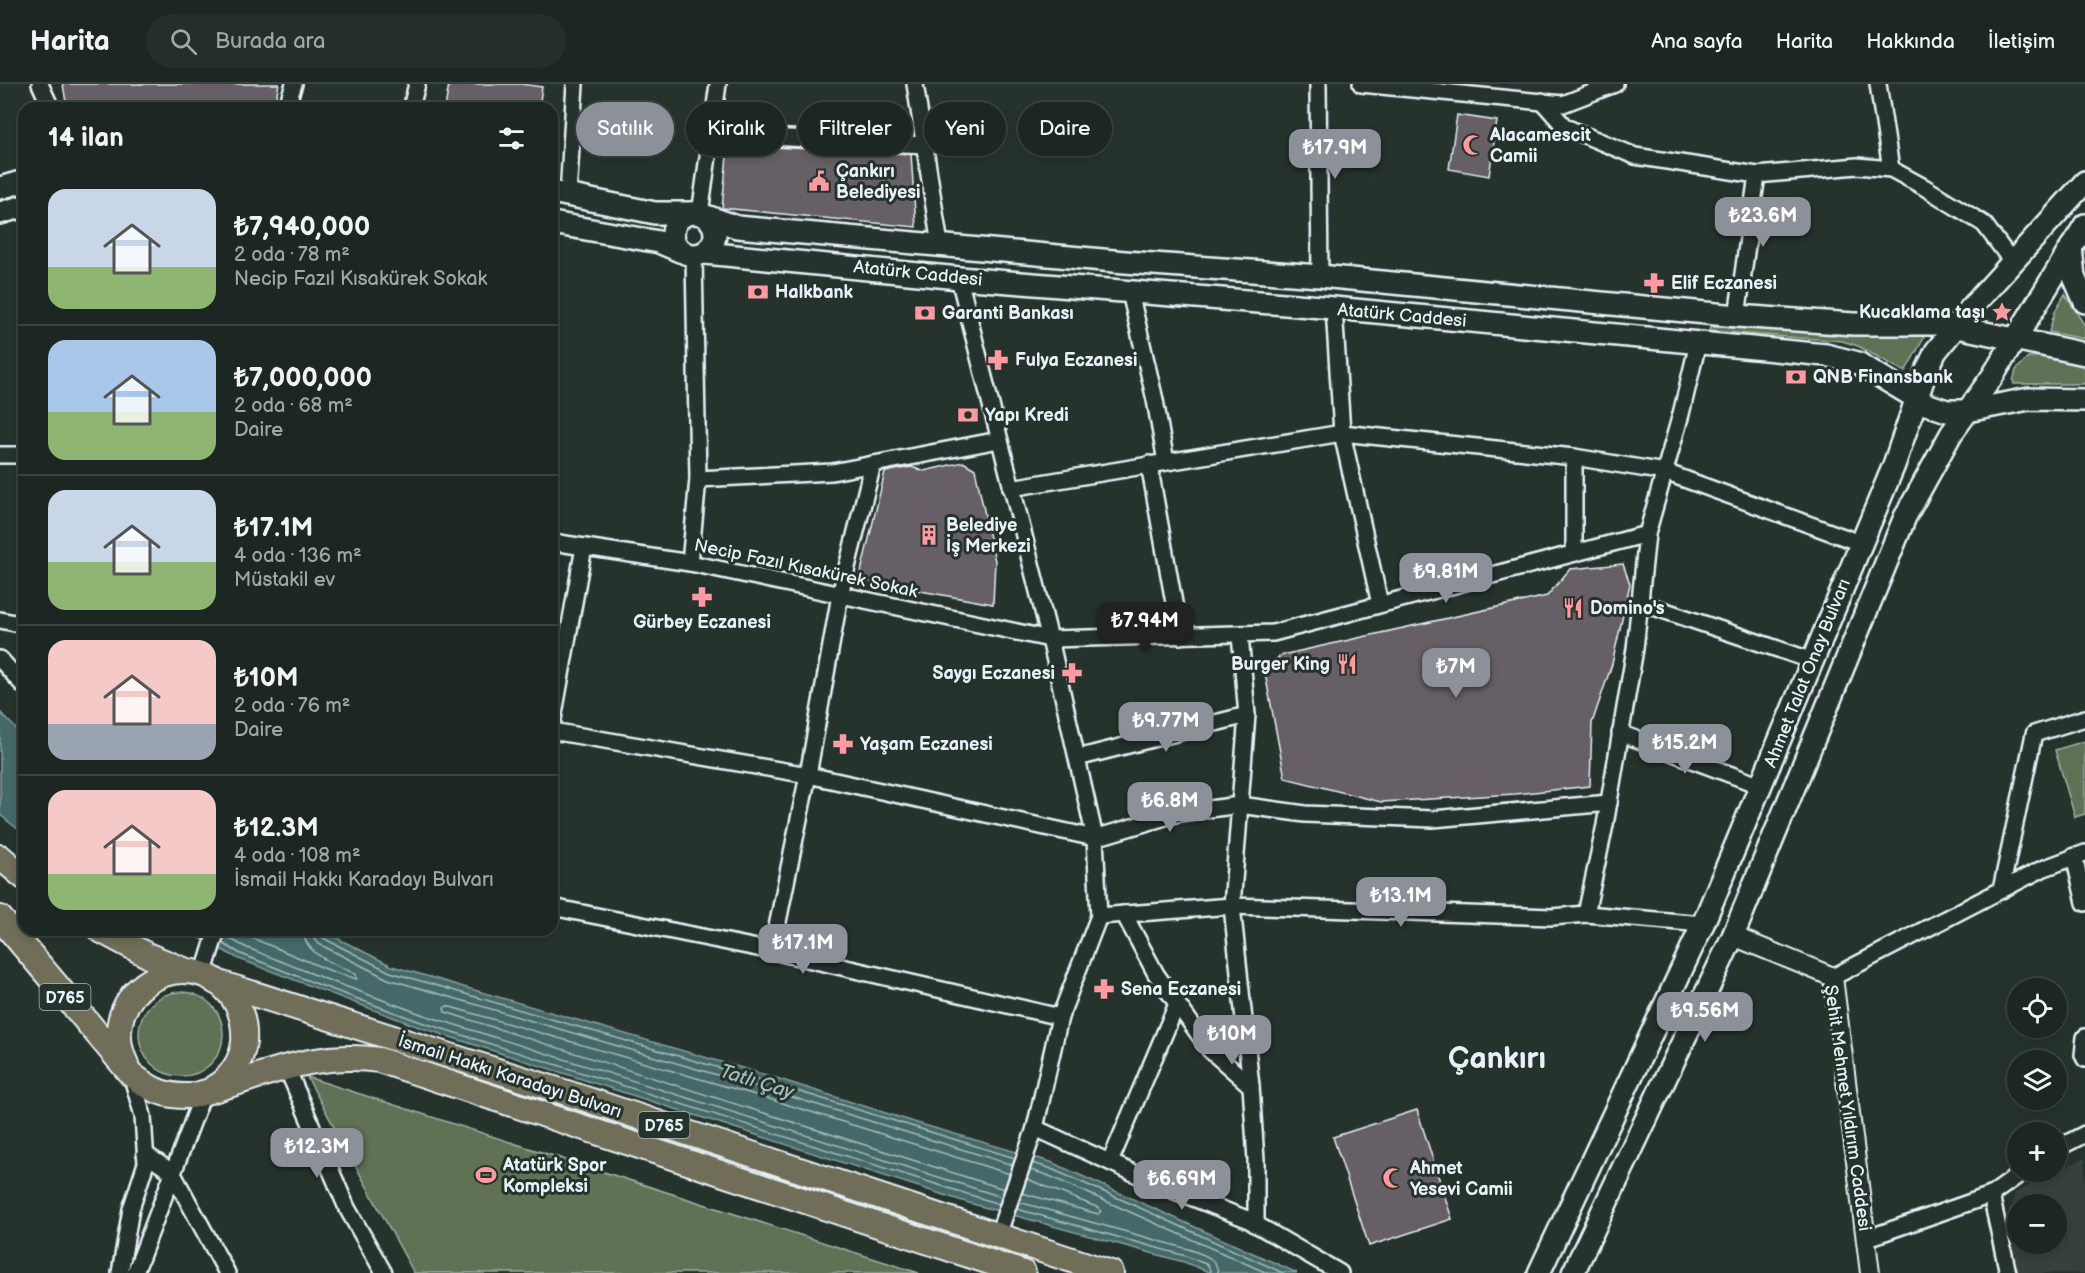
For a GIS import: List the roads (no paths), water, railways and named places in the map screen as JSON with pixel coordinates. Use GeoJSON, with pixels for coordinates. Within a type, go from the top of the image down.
{"type":"FeatureCollection","features":[{"type":"Feature","properties":{"kind":"highway"},"geometry":{"type":"LineString","coordinates":[[0,857],[18,872]]}},
{"type":"Feature","properties":{"kind":"highway","name":"D765"},"geometry":{"type":"LineString","coordinates":[[0,918],[131,1074]]}},
{"type":"Feature","properties":{"kind":"highway","name":"İsmail Hakkı Karadayı Bulvarı"},"geometry":{"type":"LineString","coordinates":[[111,936],[149,956],[202,976],[1001,1228],[1111,1273]]}},
{"type":"Feature","properties":{"kind":"highway"},"geometry":{"type":"LineString","coordinates":[[170,972],[202,976],[228,991],[242,1018],[245,1033],[243,1048],[230,1075],[219,1085],[203,1094],[175,1097],[159,1093],[145,1086],[131,1074],[119,1045],[118,1029],[122,1012],[130,998],[141,986],[155,977],[170,972]]}},
{"type":"Feature","properties":{"kind":"highway","name":"D765"},"geometry":{"type":"LineString","coordinates":[[203,1094],[286,1066],[350,1056],[379,1060],[985,1268],[1023,1273]]}},
{"type":"Feature","properties":{"kind":"main road","name":"Ahmet Talat Onay Bulvarı"},"geometry":{"type":"LineString","coordinates":[[1539,1273],[1703,924],[1894,465],[1936,351],[2085,182]]}},
{"type":"Feature","properties":{"kind":"main road"},"geometry":{"type":"LineString","coordinates":[[0,188],[18,183]]}},
{"type":"Feature","properties":{"kind":"main road","name":"Atatürk Caddesi"},"geometry":{"type":"LineString","coordinates":[[560,193],[655,213],[699,214],[737,227],[1320,276],[1737,316],[1854,324],[1925,323],[1956,326],[2085,354]]}},
{"type":"Feature","properties":{"kind":"main road"},"geometry":{"type":"LineString","coordinates":[[0,213],[18,208]]}},
{"type":"Feature","properties":{"kind":"main road"},"geometry":{"type":"LineString","coordinates":[[699,214],[710,220],[715,232],[713,244],[693,253],[675,245],[672,231],[679,218],[699,214]]}},
{"type":"Feature","properties":{"kind":"main road","name":"Atatürk Caddesi"},"geometry":{"type":"LineString","coordinates":[[558,224],[651,240],[693,253],[959,279],[1334,308],[1842,358],[1875,372],[1917,398],[1947,411],[1967,411],[2029,399],[2085,400]]}},
{"type":"Feature","properties":{"kind":"main road","name":"Ahmet Talat Onay Bulvarı"},"geometry":{"type":"LineString","coordinates":[[1573,1273],[1733,936],[1893,544],[1927,474],[1967,411],[1992,377],[2085,225]]}},
{"type":"Feature","properties":{"kind":"main road"},"geometry":{"type":"LineString","coordinates":[[2071,247],[2074,277],[2085,302]]}},
{"type":"Feature","properties":{"kind":"street"},"geometry":{"type":"LineString","coordinates":[[40,84],[48,102]]}},
{"type":"Feature","properties":{"kind":"street"},"geometry":{"type":"LineString","coordinates":[[288,102],[294,84]]}},
{"type":"Feature","properties":{"kind":"street"},"geometry":{"type":"LineString","coordinates":[[412,102],[417,84]]}},
{"type":"Feature","properties":{"kind":"street"},"geometry":{"type":"LineString","coordinates":[[560,193],[575,84]]}},
{"type":"Feature","properties":{"kind":"street"},"geometry":{"type":"LineString","coordinates":[[716,102],[718,84]]}},
{"type":"Feature","properties":{"kind":"street"},"geometry":{"type":"LineString","coordinates":[[786,138],[924,145],[915,84]]}},
{"type":"Feature","properties":{"kind":"street"},"geometry":{"type":"LineString","coordinates":[[1318,84],[1320,276]]}},
{"type":"Feature","properties":{"kind":"street"},"geometry":{"type":"LineString","coordinates":[[1360,84],[1453,88],[1563,104],[1615,84]]}},
{"type":"Feature","properties":{"kind":"street"},"geometry":{"type":"LineString","coordinates":[[1878,84],[1891,169]]}},
{"type":"Feature","properties":{"kind":"street"},"geometry":{"type":"LineString","coordinates":[[1542,102],[1565,127],[1635,156],[1757,175],[1857,166],[1891,169],[1984,224],[2013,263]]}},
{"type":"Feature","properties":{"kind":"street"},"geometry":{"type":"LineString","coordinates":[[699,214],[708,156]]}},
{"type":"Feature","properties":{"kind":"street"},"geometry":{"type":"LineString","coordinates":[[926,156],[940,245]]}},
{"type":"Feature","properties":{"kind":"street"},"geometry":{"type":"LineString","coordinates":[[1737,316],[1757,175]]}},
{"type":"Feature","properties":{"kind":"street"},"geometry":{"type":"LineString","coordinates":[[690,563],[699,479],[693,253]]}},
{"type":"Feature","properties":{"kind":"street"},"geometry":{"type":"LineString","coordinates":[[959,279],[1050,639],[1095,838],[1099,916],[1060,1017],[1035,1128],[1001,1228]]}},
{"type":"Feature","properties":{"kind":"street"},"geometry":{"type":"LineString","coordinates":[[1130,292],[1155,400],[1166,462]]}},
{"type":"Feature","properties":{"kind":"street"},"geometry":{"type":"LineString","coordinates":[[1334,308],[1342,433],[1380,604]]}},
{"type":"Feature","properties":{"kind":"street"},"geometry":{"type":"LineString","coordinates":[[1586,915],[1635,649],[1647,534],[1698,343]]}},
{"type":"Feature","properties":{"kind":"street"},"geometry":{"type":"LineString","coordinates":[[1011,488],[1342,433],[1574,457],[1665,472],[1860,543]]}},
{"type":"Feature","properties":{"kind":"street"},"geometry":{"type":"LineString","coordinates":[[699,479],[832,472],[999,440]]}},
{"type":"Feature","properties":{"kind":"street"},"geometry":{"type":"LineString","coordinates":[[0,454],[18,455]]}},
{"type":"Feature","properties":{"kind":"street"},"geometry":{"type":"LineString","coordinates":[[1574,457],[1574,552]]}},
{"type":"Feature","properties":{"kind":"street"},"geometry":{"type":"LineString","coordinates":[[772,951],[808,775],[840,595],[873,464]]}},
{"type":"Feature","properties":{"kind":"street"},"geometry":{"type":"LineString","coordinates":[[1149,464],[1180,636]]}},
{"type":"Feature","properties":{"kind":"street","name":"Necip Fazıl Kısakürek Sokak"},"geometry":{"type":"LineString","coordinates":[[558,543],[690,563],[1050,639],[1273,633],[1647,534]]}},
{"type":"Feature","properties":{"kind":"street"},"geometry":{"type":"LineString","coordinates":[[558,691],[584,547]]}},
{"type":"Feature","properties":{"kind":"street"},"geometry":{"type":"LineString","coordinates":[[1640,602],[1813,661]]}},
{"type":"Feature","properties":{"kind":"street"},"geometry":{"type":"LineString","coordinates":[[0,620],[18,624]]}},
{"type":"Feature","properties":{"kind":"street"},"geometry":{"type":"LineString","coordinates":[[1240,635],[1247,715],[1232,906],[1251,1086],[1256,1160],[1256,1225]]}},
{"type":"Feature","properties":{"kind":"street"},"geometry":{"type":"LineString","coordinates":[[0,659],[18,679]]}},
{"type":"Feature","properties":{"kind":"street"},"geometry":{"type":"LineString","coordinates":[[1077,758],[1247,715]]}},
{"type":"Feature","properties":{"kind":"street"},"geometry":{"type":"LineString","coordinates":[[2001,890],[2034,734],[2085,718]]}},
{"type":"Feature","properties":{"kind":"street"},"geometry":{"type":"LineString","coordinates":[[558,732],[808,775],[1095,838],[1179,813],[1240,805],[1305,814],[1432,819],[1608,803]]}},
{"type":"Feature","properties":{"kind":"street"},"geometry":{"type":"LineString","coordinates":[[1620,733],[1761,786]]}},
{"type":"Feature","properties":{"kind":"street"},"geometry":{"type":"LineString","coordinates":[[1833,977],[2001,890],[2080,854],[2085,903]]}},
{"type":"Feature","properties":{"kind":"street"},"geometry":{"type":"LineString","coordinates":[[1099,916],[1232,906],[1552,917],[1586,915],[1703,924]]}},
{"type":"Feature","properties":{"kind":"street"},"geometry":{"type":"LineString","coordinates":[[558,908],[772,951],[1060,1017]]}},
{"type":"Feature","properties":{"kind":"street"},"geometry":{"type":"LineString","coordinates":[[1124,914],[1156,974],[1210,1050],[1251,1086]]}},
{"type":"Feature","properties":{"kind":"street"},"geometry":{"type":"LineString","coordinates":[[202,976],[215,936]]}},
{"type":"Feature","properties":{"kind":"street","name":"Şehit Mehmet Yıldırım Caddesi"},"geometry":{"type":"LineString","coordinates":[[1733,936],[1833,977],[1870,1273]]}},
{"type":"Feature","properties":{"kind":"street"},"geometry":{"type":"LineString","coordinates":[[1110,1162],[1177,1004]]}},
{"type":"Feature","properties":{"kind":"street"},"geometry":{"type":"LineString","coordinates":[[2085,1037],[2083,1056],[2085,1059]]}},
{"type":"Feature","properties":{"kind":"street"},"geometry":{"type":"LineString","coordinates":[[286,1066],[347,1208],[384,1273]]}},
{"type":"Feature","properties":{"kind":"street"},"geometry":{"type":"LineString","coordinates":[[120,1273],[130,1209],[146,1163],[143,1116],[131,1074]]}},
{"type":"Feature","properties":{"kind":"street"},"geometry":{"type":"LineString","coordinates":[[135,1273],[203,1094]]}},
{"type":"Feature","properties":{"kind":"street"},"geometry":{"type":"LineString","coordinates":[[1035,1128],[1256,1225],[1340,1273]]}},
{"type":"Feature","properties":{"kind":"street"},"geometry":{"type":"LineString","coordinates":[[2067,1143],[2085,1134]]}},
{"type":"Feature","properties":{"kind":"street"},"geometry":{"type":"LineString","coordinates":[[146,1154],[172,1172],[227,1273]]}},
{"type":"Feature","properties":{"kind":"street"},"geometry":{"type":"LineString","coordinates":[[1865,1239],[1991,1195],[2009,1182]]}},
{"type":"Feature","properties":{"kind":"street"},"geometry":{"type":"LineString","coordinates":[[1991,1195],[2008,1273]]}},
{"type":"Feature","properties":{"kind":"water"},"geometry":{"type":"Polygon","coordinates":[[[0,712],[18,731],[18,829],[0,815],[0,712]]]}},
{"type":"Feature","properties":{"kind":"water","name":"Tatlı Çay"},"geometry":{"type":"Polygon","coordinates":[[[196,936],[333,936],[392,966],[773,1077],[917,1123],[1051,1162],[1297,1273],[1211,1273],[1184,1262],[969,1203],[419,1027],[239,959],[196,936]]]}},
{"type":"Feature","properties":{"kind":"place","name":"Alacamescit Camii"},"geometry":{"type":"Point","coordinates":[1473,145]}},
{"type":"Feature","properties":{"kind":"place","name":"Çankırı Belediyesi"},"geometry":{"type":"Point","coordinates":[819,181]}},
{"type":"Feature","properties":{"kind":"place","name":"Elif Eczanesi"},"geometry":{"type":"Point","coordinates":[1654,283]}},
{"type":"Feature","properties":{"kind":"place","name":"Halkbank"},"geometry":{"type":"Point","coordinates":[758,292]}},
{"type":"Feature","properties":{"kind":"place","name":"Kucaklama taşı"},"geometry":{"type":"Point","coordinates":[2002,312]}},
{"type":"Feature","properties":{"kind":"place","name":"Garanti Bankası"},"geometry":{"type":"Point","coordinates":[925,313]}},
{"type":"Feature","properties":{"kind":"place","name":"Fulya Eczanesi"},"geometry":{"type":"Point","coordinates":[998,360]}},
{"type":"Feature","properties":{"kind":"place","name":"QNB Finansbank"},"geometry":{"type":"Point","coordinates":[1796,377]}},
{"type":"Feature","properties":{"kind":"place","name":"Yapı Kredi"},"geometry":{"type":"Point","coordinates":[968,415]}},
{"type":"Feature","properties":{"kind":"place","name":"Belediye İş Merkezi"},"geometry":{"type":"Point","coordinates":[929,535]}},
{"type":"Feature","properties":{"kind":"place","name":"Gürbey Eczanesi"},"geometry":{"type":"Point","coordinates":[702,597]}},
{"type":"Feature","properties":{"kind":"place","name":"Domino's"},"geometry":{"type":"Point","coordinates":[1573,608]}},
{"type":"Feature","properties":{"kind":"place","name":"Burger King"},"geometry":{"type":"Point","coordinates":[1347,664]}},
{"type":"Feature","properties":{"kind":"place","name":"Saygı Eczanesi"},"geometry":{"type":"Point","coordinates":[1072,673]}},
{"type":"Feature","properties":{"kind":"place","name":"Yaşam Eczanesi"},"geometry":{"type":"Point","coordinates":[843,744]}},
{"type":"Feature","properties":{"kind":"place","name":"Sena Eczanesi"},"geometry":{"type":"Point","coordinates":[1104,989]}},
{"type":"Feature","properties":{"kind":"place","name":"Atatürk Spor Kompleksi"},"geometry":{"type":"Point","coordinates":[486,1175]}},
{"type":"Feature","properties":{"kind":"place","name":"Ahmet Yesevi Camii"},"geometry":{"type":"Point","coordinates":[1393,1178]}},
{"type":"Feature","properties":{"kind":"district","name":"Çankırı"},"geometry":{"type":"Point","coordinates":[1497,1058]}}]}
